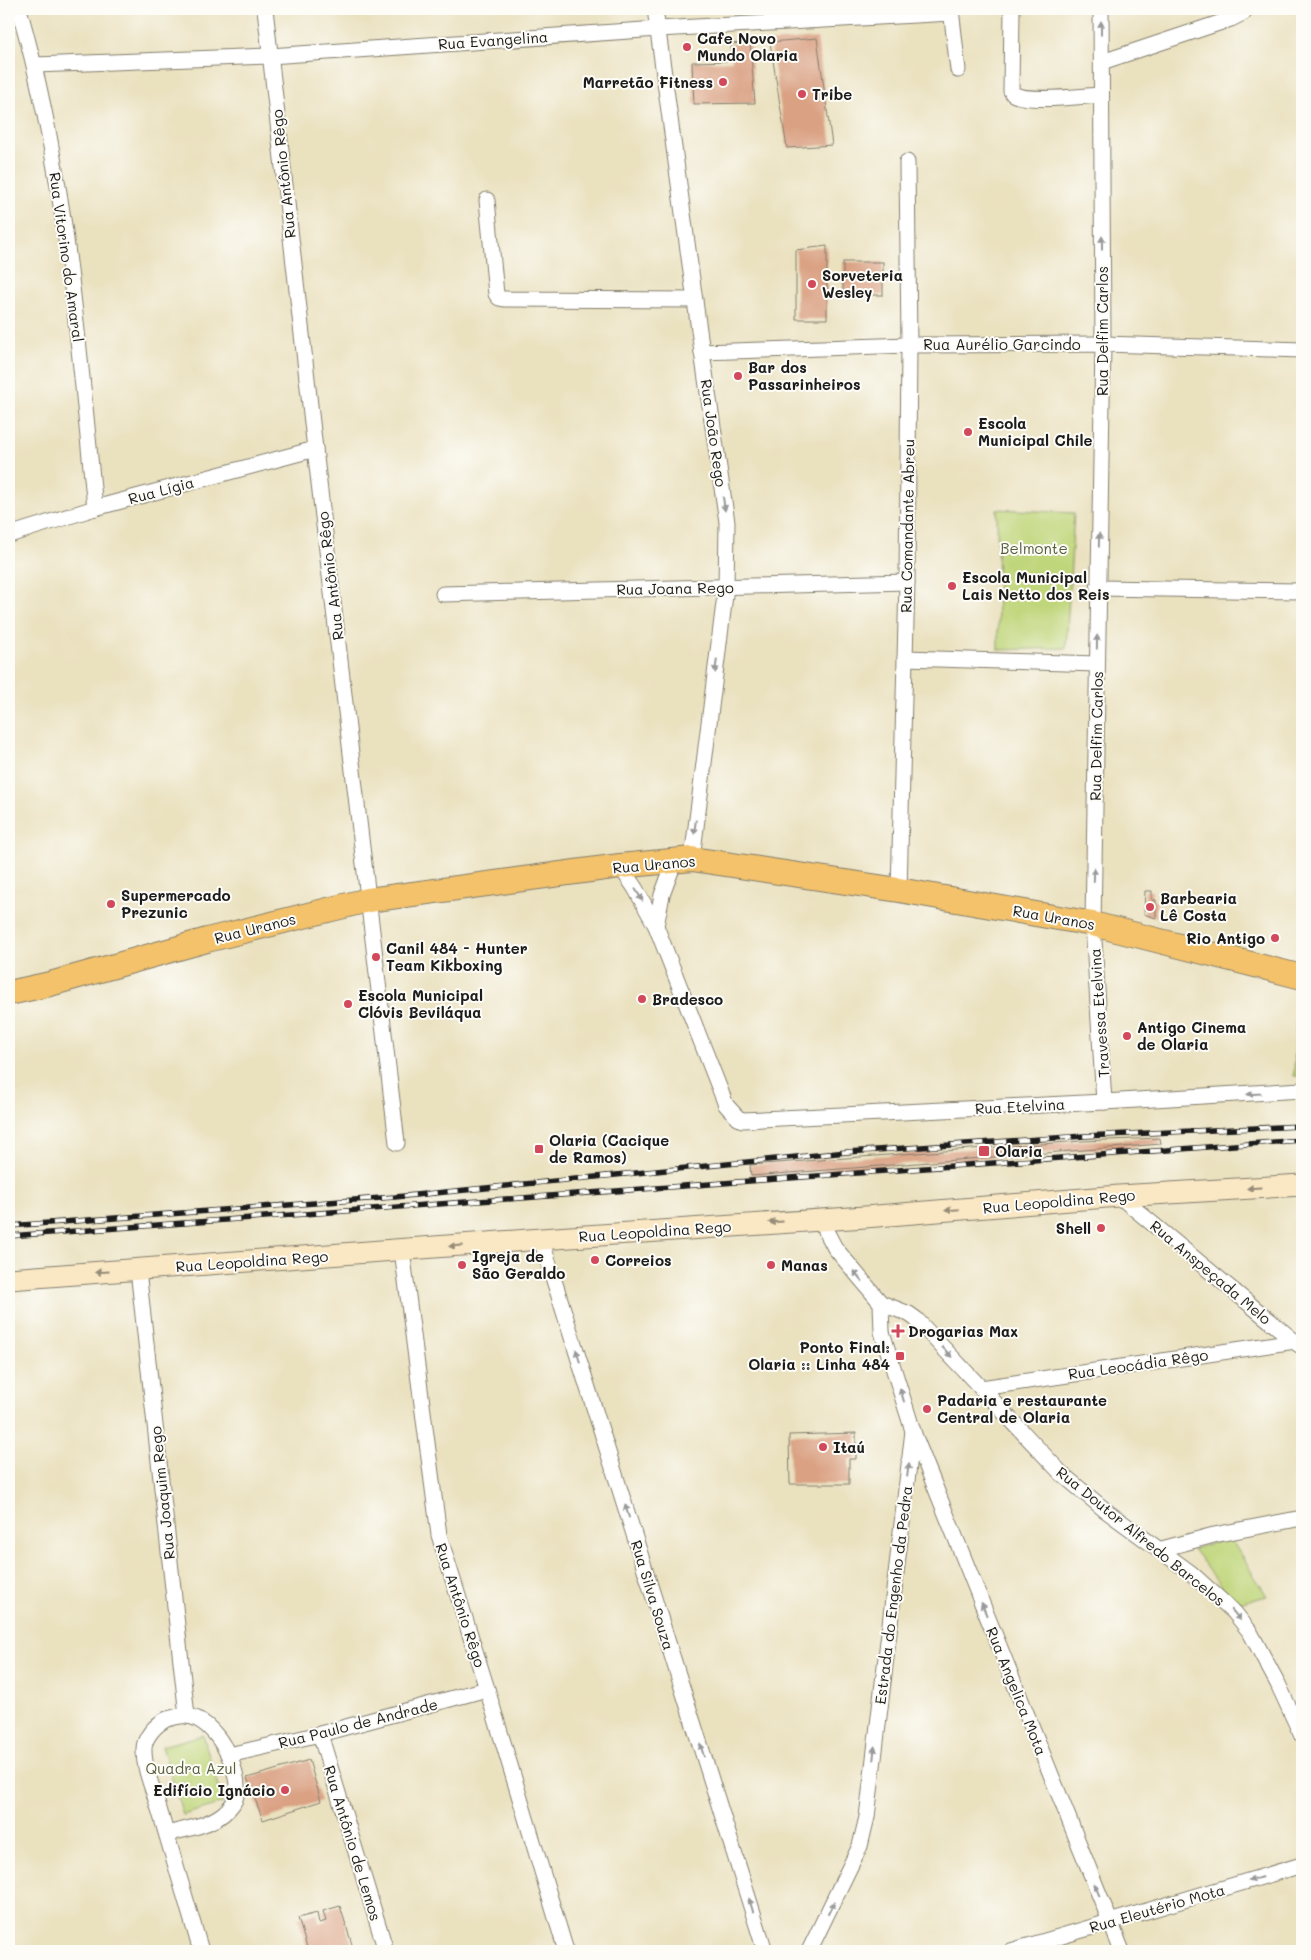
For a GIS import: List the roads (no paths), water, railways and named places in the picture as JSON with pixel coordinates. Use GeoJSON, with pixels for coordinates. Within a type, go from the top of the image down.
{"type":"FeatureCollection","features":[{"type":"Feature","properties":{"kind":"main road","name":"Rua Uranos"},"geometry":{"type":"LineString","coordinates":[[9,993],[50,984],[207,940],[368,900],[684,859],[900,890],[1093,924],[1302,977]]}},
{"type":"Feature","properties":{"kind":"main road","name":"Rua Leopoldina Rego"},"geometry":{"type":"LineString","coordinates":[[9,1279],[1302,1184]]}},
{"type":"Feature","properties":{"kind":"street","name":"Rua Vitorino do Amaral"},"geometry":{"type":"LineString","coordinates":[[19,9],[35,66],[52,149],[69,257],[95,508]]}},
{"type":"Feature","properties":{"kind":"street","name":"Rua Antônio Rêgo"},"geometry":{"type":"LineString","coordinates":[[265,9],[397,1143]]}},
{"type":"Feature","properties":{"kind":"street","name":"Rua João Rego"},"geometry":{"type":"LineString","coordinates":[[655,9],[727,522],[726,587],[684,859]]}},
{"type":"Feature","properties":{"kind":"street"},"geometry":{"type":"LineString","coordinates":[[1012,9],[1011,91],[1013,94],[1022,98],[1101,96]]}},
{"type":"Feature","properties":{"kind":"street","name":"Rua Delfim Carlos"},"geometry":{"type":"LineString","coordinates":[[1093,924],[1103,344],[1101,9]]}},
{"type":"Feature","properties":{"kind":"street"},"geometry":{"type":"LineString","coordinates":[[1102,62],[1231,19],[1243,13],[1246,9]]}},
{"type":"Feature","properties":{"kind":"street","name":"Rua Evangelina"},"geometry":{"type":"LineString","coordinates":[[35,66],[270,56],[951,11]]}},
{"type":"Feature","properties":{"kind":"street"},"geometry":{"type":"LineString","coordinates":[[951,11],[958,70]]}},
{"type":"Feature","properties":{"kind":"street","name":"Rua Comandante Abreu"},"geometry":{"type":"LineString","coordinates":[[900,890],[907,582],[909,345],[907,162]]}},
{"type":"Feature","properties":{"kind":"street"},"geometry":{"type":"LineString","coordinates":[[487,200],[496,294],[499,298],[695,300]]}},
{"type":"Feature","properties":{"kind":"street","name":"Rua Aurélio Garcindo"},"geometry":{"type":"LineString","coordinates":[[702,352],[909,345],[1103,344],[1302,350]]}},
{"type":"Feature","properties":{"kind":"street","name":"Rua Lígia"},"geometry":{"type":"LineString","coordinates":[[9,534],[95,508],[315,449]]}},
{"type":"Feature","properties":{"kind":"street","name":"Rua Joana Rego"},"geometry":{"type":"LineString","coordinates":[[442,594],[907,582]]}},
{"type":"Feature","properties":{"kind":"street"},"geometry":{"type":"LineString","coordinates":[[1098,588],[1302,591]]}},
{"type":"Feature","properties":{"kind":"street"},"geometry":{"type":"LineString","coordinates":[[905,658],[1097,664]]}},
{"type":"Feature","properties":{"kind":"street"},"geometry":{"type":"LineString","coordinates":[[656,926],[666,882],[684,859]]}},
{"type":"Feature","properties":{"kind":"street"},"geometry":{"type":"LineString","coordinates":[[620,866],[635,888],[656,926]]}},
{"type":"Feature","properties":{"kind":"street","name":"Travessa Etelvina"},"geometry":{"type":"LineString","coordinates":[[1093,924],[1104,1102]]}},
{"type":"Feature","properties":{"kind":"street","name":"Rua Etelvina"},"geometry":{"type":"LineString","coordinates":[[656,926],[726,1105],[738,1118],[749,1120],[1302,1090]]}},
{"type":"Feature","properties":{"kind":"street","name":"Rua Anspeçada Melo"},"geometry":{"type":"LineString","coordinates":[[1119,1196],[1298,1345]]}},
{"type":"Feature","properties":{"kind":"street"},"geometry":{"type":"LineString","coordinates":[[824,1219],[826,1231],[835,1248],[882,1303]]}},
{"type":"Feature","properties":{"kind":"street","name":"Rua Silva Souza"},"geometry":{"type":"LineString","coordinates":[[541,1239],[765,1951]]}},
{"type":"Feature","properties":{"kind":"street","name":"Rua Antônio Rêgo"},"geometry":{"type":"LineString","coordinates":[[402,1250],[439,1535],[566,1951]]}},
{"type":"Feature","properties":{"kind":"street","name":"Rua Joaquim Rego"},"geometry":{"type":"LineString","coordinates":[[138,1270],[187,1716]]}},
{"type":"Feature","properties":{"kind":"street","name":"Rua Doutor Alfredo Barcelos"},"geometry":{"type":"LineString","coordinates":[[882,1303],[909,1314],[916,1319],[1062,1474],[1105,1510],[1214,1592],[1234,1612],[1245,1625],[1278,1684],[1302,1736]]}},
{"type":"Feature","properties":{"kind":"street","name":"Estrada do Engenho da Pedra"},"geometry":{"type":"LineString","coordinates":[[809,1951],[860,1846],[867,1817],[913,1431],[882,1332],[882,1303]]}},
{"type":"Feature","properties":{"kind":"street","name":"Rua Leocádia Rêgo"},"geometry":{"type":"LineString","coordinates":[[981,1388],[1298,1345]]}},
{"type":"Feature","properties":{"kind":"street","name":"Rua Angelica Mota"},"geometry":{"type":"LineString","coordinates":[[913,1431],[1122,1951]]}},
{"type":"Feature","properties":{"kind":"street"},"geometry":{"type":"LineString","coordinates":[[1158,1550],[1214,1535],[1302,1518]]}},
{"type":"Feature","properties":{"kind":"street","name":"Rua Paulo de Andrade"},"geometry":{"type":"LineString","coordinates":[[229,1755],[320,1734],[487,1690]]}},
{"type":"Feature","properties":{"kind":"street"},"geometry":{"type":"LineString","coordinates":[[167,1834],[203,1824],[223,1815],[232,1805],[238,1785],[229,1755],[222,1742],[214,1732],[197,1720],[187,1716],[166,1720],[153,1730],[146,1739],[143,1750],[167,1834],[201,1951]]}},
{"type":"Feature","properties":{"kind":"street","name":"Rua Antônio de Lemos"},"geometry":{"type":"LineString","coordinates":[[320,1734],[386,1951]]}},
{"type":"Feature","properties":{"kind":"street","name":"Rua Eleutério Mota"},"geometry":{"type":"LineString","coordinates":[[1011,1951],[1302,1866]]}},
{"type":"Feature","properties":{"kind":"railway"},"geometry":{"type":"LineString","coordinates":[[9,1226],[395,1197],[847,1152],[1085,1136],[1302,1126]]}},
{"type":"Feature","properties":{"kind":"railway"},"geometry":{"type":"LineString","coordinates":[[9,1236],[1302,1140]]}},
{"type":"Feature","properties":{"kind":"place","name":"Cafe Novo Mundo Olaria"},"geometry":{"type":"Point","coordinates":[687,47]}},
{"type":"Feature","properties":{"kind":"place","name":"Marretão Fitness"},"geometry":{"type":"Point","coordinates":[723,82]}},
{"type":"Feature","properties":{"kind":"place","name":"Tribe"},"geometry":{"type":"Point","coordinates":[802,94]}},
{"type":"Feature","properties":{"kind":"place","name":"Sorveteria Wesley"},"geometry":{"type":"Point","coordinates":[812,284]}},
{"type":"Feature","properties":{"kind":"place","name":"Bar dos Passarinheiros"},"geometry":{"type":"Point","coordinates":[738,376]}},
{"type":"Feature","properties":{"kind":"place","name":"Escola Municipal Chile"},"geometry":{"type":"Point","coordinates":[968,432]}},
{"type":"Feature","properties":{"kind":"place","name":"Escola Municipal Lais Netto dos Reis"},"geometry":{"type":"Point","coordinates":[952,586]}},
{"type":"Feature","properties":{"kind":"place","name":"Supermercado Prezunic"},"geometry":{"type":"Point","coordinates":[111,904]}},
{"type":"Feature","properties":{"kind":"place","name":"Barbearia Lê Costa"},"geometry":{"type":"Point","coordinates":[1150,907]}},
{"type":"Feature","properties":{"kind":"place","name":"Rio Antigo"},"geometry":{"type":"Point","coordinates":[1275,938]}},
{"type":"Feature","properties":{"kind":"place","name":"Canil 484 - Hunter Team Kikboxing"},"geometry":{"type":"Point","coordinates":[376,957]}},
{"type":"Feature","properties":{"kind":"place","name":"Bradesco"},"geometry":{"type":"Point","coordinates":[642,999]}},
{"type":"Feature","properties":{"kind":"place","name":"Escola Municipal Clóvis Beviláqua"},"geometry":{"type":"Point","coordinates":[348,1004]}},
{"type":"Feature","properties":{"kind":"place","name":"Antigo Cinema de Olaria"},"geometry":{"type":"Point","coordinates":[1127,1036]}},
{"type":"Feature","properties":{"kind":"place","name":"Olaria (Cacique de Ramos)"},"geometry":{"type":"Point","coordinates":[539,1149]}},
{"type":"Feature","properties":{"kind":"place","name":"Olaria"},"geometry":{"type":"Point","coordinates":[984,1151]}},
{"type":"Feature","properties":{"kind":"place","name":"Shell"},"geometry":{"type":"Point","coordinates":[1101,1228]}},
{"type":"Feature","properties":{"kind":"place","name":"Correios"},"geometry":{"type":"Point","coordinates":[595,1260]}},
{"type":"Feature","properties":{"kind":"place","name":"Igreja de São Geraldo"},"geometry":{"type":"Point","coordinates":[462,1265]}},
{"type":"Feature","properties":{"kind":"place","name":"Manas"},"geometry":{"type":"Point","coordinates":[771,1265]}},
{"type":"Feature","properties":{"kind":"place","name":"Drogarias Max"},"geometry":{"type":"Point","coordinates":[898,1331]}},
{"type":"Feature","properties":{"kind":"place","name":"Ponto Final: Olaria :: Linha 484"},"geometry":{"type":"Point","coordinates":[900,1356]}},
{"type":"Feature","properties":{"kind":"place","name":"Padaria e restaurante Central de Olaria"},"geometry":{"type":"Point","coordinates":[927,1409]}},
{"type":"Feature","properties":{"kind":"place","name":"Itaú"},"geometry":{"type":"Point","coordinates":[823,1447]}},
{"type":"Feature","properties":{"kind":"place","name":"Edifício Ignácio"},"geometry":{"type":"Point","coordinates":[285,1790]}},
{"type":"Feature","properties":{"kind":"park label","name":"Belmonte"},"geometry":{"type":"Point","coordinates":[1034,548]}},
{"type":"Feature","properties":{"kind":"park label","name":"Quadra Azul"},"geometry":{"type":"Point","coordinates":[191,1768]}}]}
